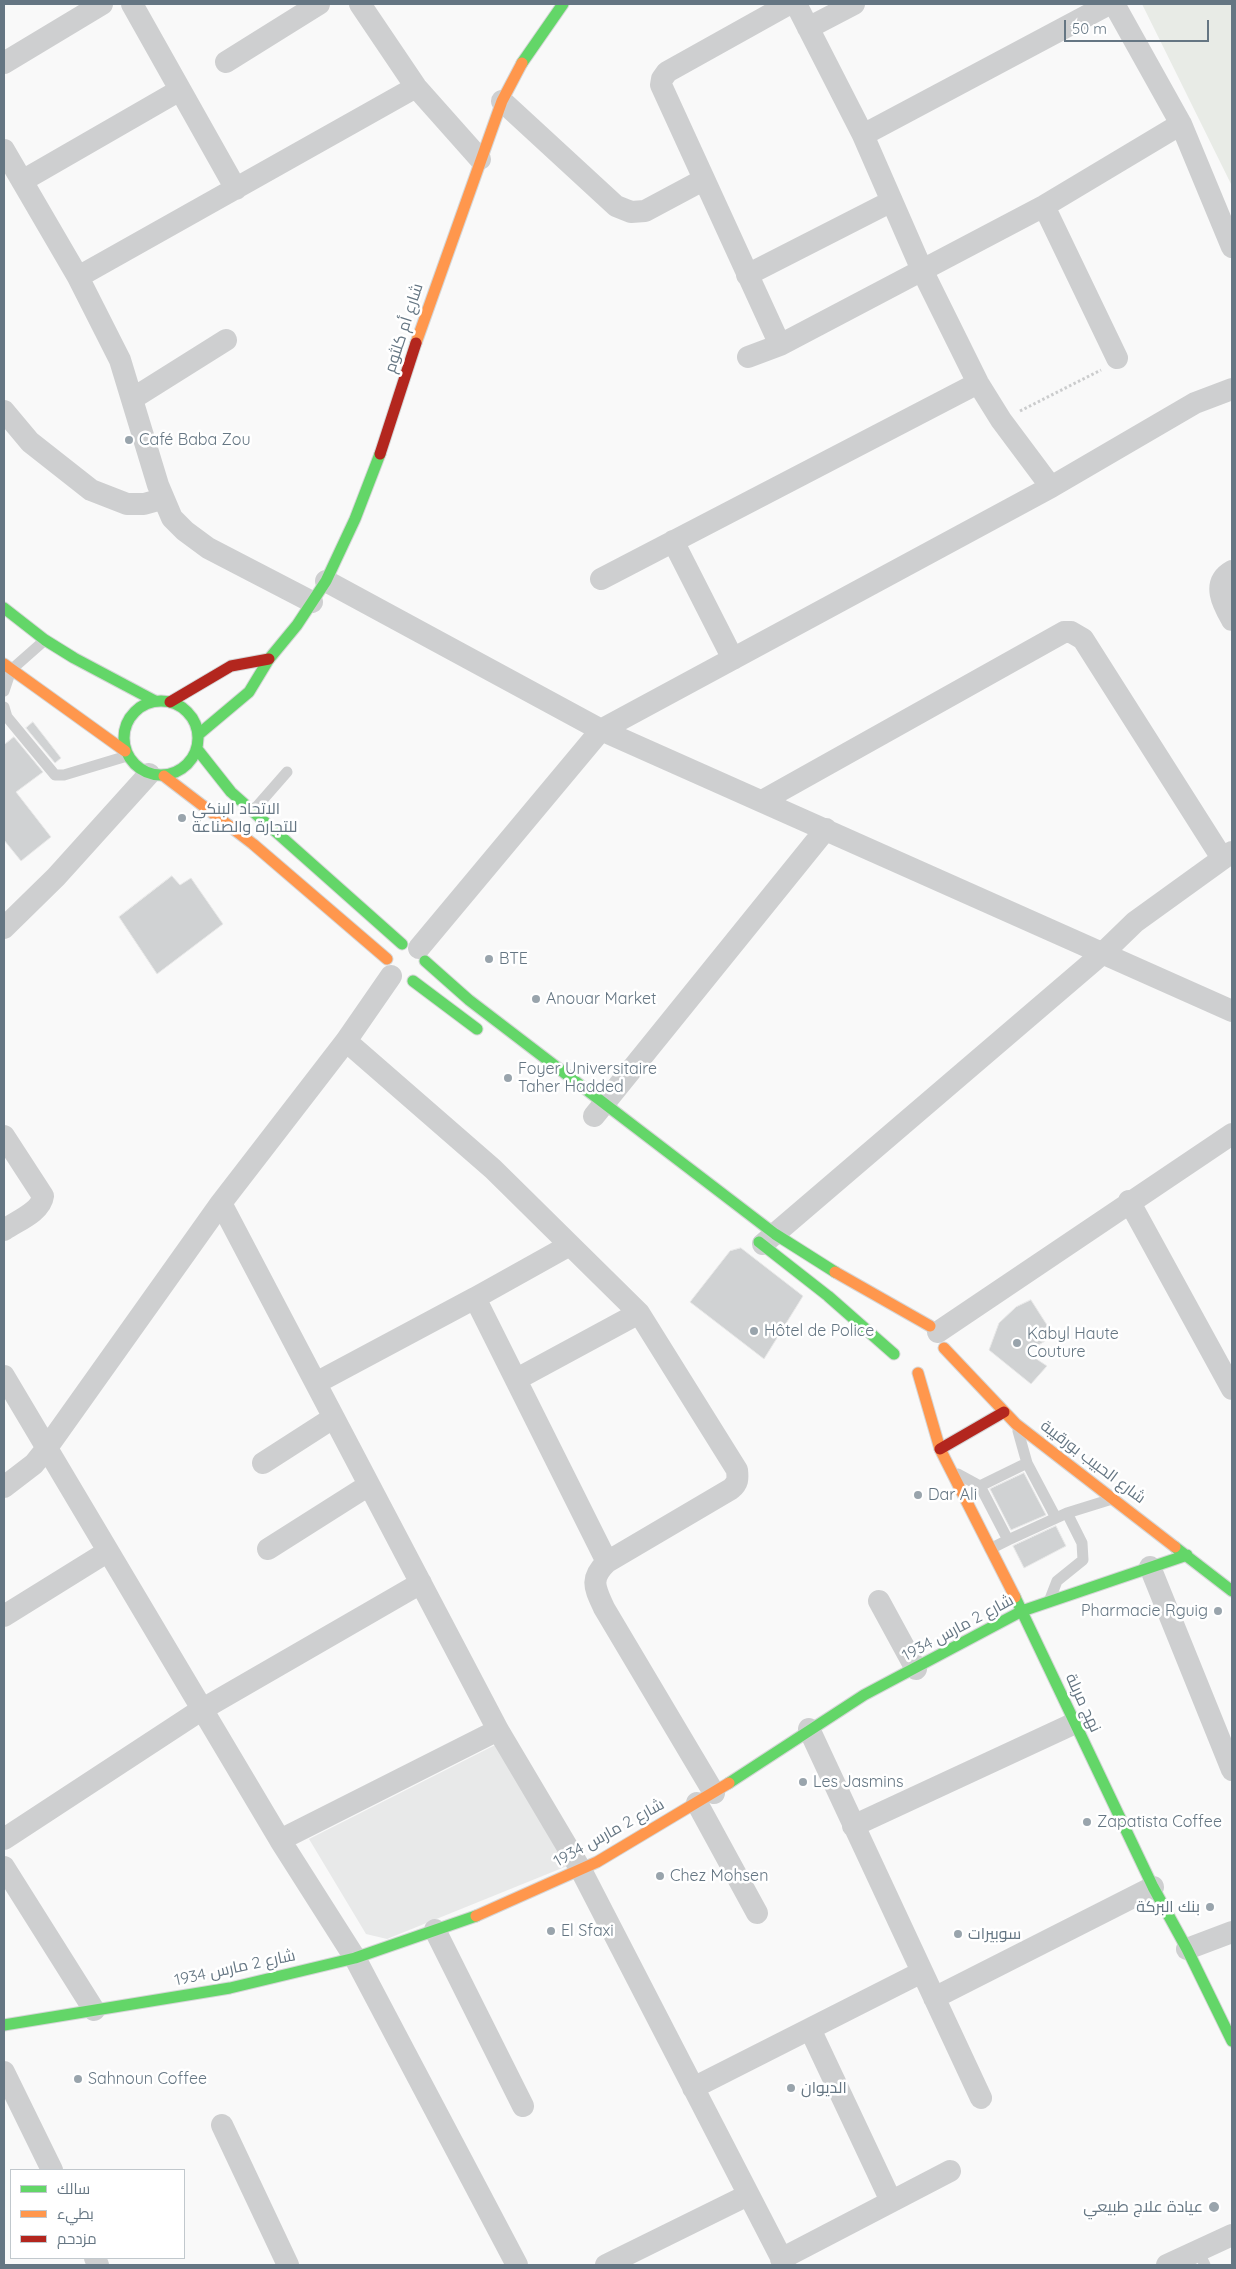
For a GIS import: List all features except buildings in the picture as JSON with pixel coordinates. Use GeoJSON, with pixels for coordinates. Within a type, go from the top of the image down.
{"type":"FeatureCollection","features":[{"type":"Feature","properties":{"kind":"main road","name":"شارع أم كلثوم"},"geometry":{"type":"LineString","coordinates":[[199,734],[249,692],[269,659],[297,625],[326,581],[356,519],[380,454],[431,296],[502,101],[526,55],[563,4]]}},
{"type":"Feature","properties":{"kind":"main road"},"geometry":{"type":"LineString","coordinates":[[4,608],[45,640],[155,701]]}},
{"type":"Feature","properties":{"kind":"main road"},"geometry":{"type":"LineString","coordinates":[[170,702],[231,666],[269,659]]}},
{"type":"Feature","properties":{"kind":"main road"},"geometry":{"type":"LineString","coordinates":[[7,667],[126,753],[137,767],[157,775],[244,821],[415,951],[596,1113],[761,1237],[909,1366]]}},
{"type":"Feature","properties":{"kind":"main road"},"geometry":{"type":"LineString","coordinates":[[126,753],[124,738],[126,725],[133,714],[143,705],[155,701],[170,702],[184,708],[194,719],[199,734],[194,757],[186,767],[176,773],[157,775]]}},
{"type":"Feature","properties":{"kind":"main road"},"geometry":{"type":"LineString","coordinates":[[197,749],[231,792],[244,821],[389,967],[401,982],[413,981],[420,976],[424,969],[415,951]]}},
{"type":"Feature","properties":{"kind":"main road"},"geometry":{"type":"LineString","coordinates":[[389,967],[395,947],[415,951]]}},
{"type":"Feature","properties":{"kind":"main road"},"geometry":{"type":"LineString","coordinates":[[413,981],[484,1034]]}},
{"type":"Feature","properties":{"kind":"main road","name":"شارع الحبيب بورقيبة"},"geometry":{"type":"LineString","coordinates":[[761,1237],[835,1272],[937,1335],[1016,1424],[1232,1591]]}},
{"type":"Feature","properties":{"kind":"main road"},"geometry":{"type":"LineString","coordinates":[[909,1366],[894,1345],[900,1332],[911,1324],[921,1323],[937,1335],[938,1364]]}},
{"type":"Feature","properties":{"kind":"main road","name":"نهج مربلة"},"geometry":{"type":"LineString","coordinates":[[909,1366],[940,1449],[1022,1611],[1153,1887],[1187,1949],[1232,2041]]}},
{"type":"Feature","properties":{"kind":"main road"},"geometry":{"type":"LineString","coordinates":[[940,1449],[1004,1412]]}},
{"type":"Feature","properties":{"kind":"main road","name":"شارع 2 مارس 1934"},"geometry":{"type":"LineString","coordinates":[[4,2025],[230,1988],[355,1958],[473,1917],[581,1870],[706,1798],[808,1729],[864,1695],[1022,1611],[1186,1555]]}},
{"type":"Feature","properties":{"kind":"street"},"geometry":{"type":"LineString","coordinates":[[4,63],[102,4]]}},
{"type":"Feature","properties":{"kind":"street"},"geometry":{"type":"LineString","coordinates":[[132,4],[236,189]]}},
{"type":"Feature","properties":{"kind":"street"},"geometry":{"type":"LineString","coordinates":[[226,62],[320,4]]}},
{"type":"Feature","properties":{"kind":"street"},"geometry":{"type":"LineString","coordinates":[[360,4],[416,87],[480,159]]}},
{"type":"Feature","properties":{"kind":"street"},"geometry":{"type":"LineString","coordinates":[[780,345],[661,85],[662,79],[667,72],[789,4]]}},
{"type":"Feature","properties":{"kind":"street"},"geometry":{"type":"LineString","coordinates":[[796,4],[863,135],[922,270],[978,383],[1001,420],[1052,487]]}},
{"type":"Feature","properties":{"kind":"street"},"geometry":{"type":"LineString","coordinates":[[808,28],[854,4]]}},
{"type":"Feature","properties":{"kind":"street"},"geometry":{"type":"LineString","coordinates":[[863,135],[1109,4]]}},
{"type":"Feature","properties":{"kind":"street"},"geometry":{"type":"LineString","coordinates":[[1114,4],[1181,124],[1230,233]]}},
{"type":"Feature","properties":{"kind":"street"},"geometry":{"type":"LineString","coordinates":[[78,277],[416,87]]}},
{"type":"Feature","properties":{"kind":"street"},"geometry":{"type":"LineString","coordinates":[[22,181],[180,90]]}},
{"type":"Feature","properties":{"kind":"street"},"geometry":{"type":"LineString","coordinates":[[502,101],[616,206],[631,212],[645,211],[703,180]]}},
{"type":"Feature","properties":{"kind":"street"},"geometry":{"type":"LineString","coordinates":[[748,357],[780,345],[1044,206],[1181,124]]}},
{"type":"Feature","properties":{"kind":"street"},"geometry":{"type":"LineString","coordinates":[[4,150],[78,277],[120,360],[162,499],[172,518],[185,531],[208,548],[312,602]]}},
{"type":"Feature","properties":{"kind":"street"},"geometry":{"type":"LineString","coordinates":[[747,274],[892,201]]}},
{"type":"Feature","properties":{"kind":"street"},"geometry":{"type":"LineString","coordinates":[[1044,206],[1117,358]]}},
{"type":"Feature","properties":{"kind":"street"},"geometry":{"type":"LineString","coordinates":[[132,399],[226,340]]}},
{"type":"Feature","properties":{"kind":"street"},"geometry":{"type":"LineString","coordinates":[[600,579],[978,383]]}},
{"type":"Feature","properties":{"kind":"street"},"geometry":{"type":"LineString","coordinates":[[415,951],[601,730],[1052,487],[1195,403],[1232,389]]}},
{"type":"Feature","properties":{"kind":"street"},"geometry":{"type":"LineString","coordinates":[[4,411],[30,442],[91,490],[127,504],[144,504],[162,499]]}},
{"type":"Feature","properties":{"kind":"street"},"geometry":{"type":"LineString","coordinates":[[673,541],[733,659]]}},
{"type":"Feature","properties":{"kind":"street"},"geometry":{"type":"LineString","coordinates":[[1232,571],[1225,575],[1220,586],[1221,601],[1232,620]]}},
{"type":"Feature","properties":{"kind":"street"},"geometry":{"type":"LineString","coordinates":[[326,581],[601,730],[1232,1011]]}},
{"type":"Feature","properties":{"kind":"street"},"geometry":{"type":"LineString","coordinates":[[761,1237],[1103,953],[1135,922],[1227,855],[1083,639],[1071,632],[1064,632],[762,801]]}},
{"type":"Feature","properties":{"kind":"street"},"geometry":{"type":"LineString","coordinates":[[4,928],[157,775]]}},
{"type":"Feature","properties":{"kind":"street"},"geometry":{"type":"LineString","coordinates":[[596,1113],[826,829]]}},
{"type":"Feature","properties":{"kind":"street"},"geometry":{"type":"LineString","coordinates":[[4,1487],[34,1464],[46,1450],[221,1203],[346,1041],[389,967]]}},
{"type":"Feature","properties":{"kind":"street"},"geometry":{"type":"LineString","coordinates":[[346,1041],[493,1169],[639,1313],[737,1470],[737,1484],[731,1489],[607,1562],[597,1570],[594,1577],[596,1591],[604,1608],[706,1798],[757,1913]]}},
{"type":"Feature","properties":{"kind":"street"},"geometry":{"type":"LineString","coordinates":[[937,1335],[1129,1201],[1232,1134]]}},
{"type":"Feature","properties":{"kind":"street"},"geometry":{"type":"LineString","coordinates":[[4,1136],[44,1196],[38,1208],[4,1230]]}},
{"type":"Feature","properties":{"kind":"street"},"geometry":{"type":"LineString","coordinates":[[1129,1201],[1232,1389]]}},
{"type":"Feature","properties":{"kind":"street"},"geometry":{"type":"LineString","coordinates":[[221,1203],[498,1730],[581,1870],[783,2262],[891,2201],[950,2171]]}},
{"type":"Feature","properties":{"kind":"street"},"geometry":{"type":"LineString","coordinates":[[316,1383],[570,1245]]}},
{"type":"Feature","properties":{"kind":"street"},"geometry":{"type":"LineString","coordinates":[[475,1298],[607,1562]]}},
{"type":"Feature","properties":{"kind":"street"},"geometry":{"type":"LineString","coordinates":[[517,1380],[639,1313]]}},
{"type":"Feature","properties":{"kind":"street"},"geometry":{"type":"LineString","coordinates":[[4,1376],[201,1710],[355,1958],[517,2265]]}},
{"type":"Feature","properties":{"kind":"street"},"geometry":{"type":"LineString","coordinates":[[264,1463],[333,1418]]}},
{"type":"Feature","properties":{"kind":"street"},"geometry":{"type":"LineString","coordinates":[[268,1548],[369,1485]]}},
{"type":"Feature","properties":{"kind":"street"},"geometry":{"type":"LineString","coordinates":[[4,1616],[107,1552]]}},
{"type":"Feature","properties":{"kind":"street"},"geometry":{"type":"LineString","coordinates":[[1150,1567],[1232,1770]]}},
{"type":"Feature","properties":{"kind":"street"},"geometry":{"type":"LineString","coordinates":[[4,1839],[201,1710],[421,1583]]}},
{"type":"Feature","properties":{"kind":"street"},"geometry":{"type":"LineString","coordinates":[[880,1601],[916,1669]]}},
{"type":"Feature","properties":{"kind":"street"},"geometry":{"type":"LineString","coordinates":[[853,1826],[1075,1723]]}},
{"type":"Feature","properties":{"kind":"street"},"geometry":{"type":"LineString","coordinates":[[808,1729],[981,2098]]}},
{"type":"Feature","properties":{"kind":"street"},"geometry":{"type":"LineString","coordinates":[[280,1840],[498,1730]]}},
{"type":"Feature","properties":{"kind":"street"},"geometry":{"type":"LineString","coordinates":[[4,1868],[94,2010]]}},
{"type":"Feature","properties":{"kind":"street"},"geometry":{"type":"LineString","coordinates":[[934,1998],[1153,1887]]}},
{"type":"Feature","properties":{"kind":"street"},"geometry":{"type":"LineString","coordinates":[[435,1930],[523,2106]]}},
{"type":"Feature","properties":{"kind":"street"},"geometry":{"type":"LineString","coordinates":[[1187,1949],[1232,1932]]}},
{"type":"Feature","properties":{"kind":"street"},"geometry":{"type":"LineString","coordinates":[[693,2088],[922,1972]]}},
{"type":"Feature","properties":{"kind":"street"},"geometry":{"type":"LineString","coordinates":[[810,2029],[891,2201]]}},
{"type":"Feature","properties":{"kind":"street"},"geometry":{"type":"LineString","coordinates":[[4,2072],[52,2169]]}},
{"type":"Feature","properties":{"kind":"street"},"geometry":{"type":"LineString","coordinates":[[222,2125],[288,2265]]}},
{"type":"Feature","properties":{"kind":"street"},"geometry":{"type":"LineString","coordinates":[[606,2265],[748,2195]]}},
{"type":"Feature","properties":{"kind":"street"},"geometry":{"type":"LineString","coordinates":[[1167,2265],[1202,2258],[1232,2235]]}},
{"type":"Feature","properties":{"kind":"lane"},"geometry":{"type":"LineString","coordinates":[[4,691],[7,667],[45,640]]}},
{"type":"Feature","properties":{"kind":"lane"},"geometry":{"type":"LineString","coordinates":[[4,707],[7,717],[55,775],[64,775],[126,753]]}},
{"type":"Feature","properties":{"kind":"lane"},"geometry":{"type":"LineString","coordinates":[[244,821],[287,772]]}},
{"type":"Feature","properties":{"kind":"lane"},"geometry":{"type":"LineString","coordinates":[[1016,1424],[1027,1463],[1082,1543],[1083,1560],[1057,1581],[1049,1603]]}},
{"type":"Feature","properties":{"kind":"lane"},"geometry":{"type":"LineString","coordinates":[[980,1486],[1027,1463]]}},
{"type":"Feature","properties":{"kind":"lane"},"geometry":{"type":"LineString","coordinates":[[950,1468],[980,1486],[1008,1540]]}},
{"type":"Feature","properties":{"kind":"lane"},"geometry":{"type":"LineString","coordinates":[[990,1549],[1062,1516],[1114,1499]]}},
{"type":"Feature","properties":{"kind":"path"},"geometry":{"type":"LineString","coordinates":[[1001,420],[1110,366],[1117,358]]}},
{"type":"Feature","properties":{"kind":"shaded area"},"geometry":{"type":"Polygon","coordinates":[[[1142,4],[1232,4],[1232,186],[1142,4]]]}},
{"type":"Feature","properties":{"kind":"shaded area"},"geometry":{"type":"Polygon","coordinates":[[[509,1738],[582,1860],[387,1939],[366,1934],[309,1839],[509,1738]]]}},
{"type":"Feature","properties":{"kind":"traffic: fast"},"geometry":{"type":"LineString","coordinates":[[522,63],[563,4]]}},
{"type":"Feature","properties":{"kind":"traffic: fast"},"geometry":{"type":"LineString","coordinates":[[199,734],[249,692],[269,659],[297,625],[326,581],[355,519],[380,454]]}},
{"type":"Feature","properties":{"kind":"traffic: fast"},"geometry":{"type":"LineString","coordinates":[[4,608],[45,640],[74,658],[155,701]]}},
{"type":"Feature","properties":{"kind":"traffic: fast"},"geometry":{"type":"LineString","coordinates":[[154,701],[168,701],[182,707],[192,717],[198,731],[198,738],[198,745],[192,759],[182,769],[168,775],[154,775],[140,769],[130,759],[124,745],[124,731],[130,717],[140,707],[154,701]]}},
{"type":"Feature","properties":{"kind":"traffic: fast"},"geometry":{"type":"LineString","coordinates":[[197,749],[231,792],[402,944]]}},
{"type":"Feature","properties":{"kind":"traffic: fast"},"geometry":{"type":"LineString","coordinates":[[425,961],[469,1000],[775,1234],[835,1272]]}},
{"type":"Feature","properties":{"kind":"traffic: fast"},"geometry":{"type":"LineString","coordinates":[[413,981],[477,1029]]}},
{"type":"Feature","properties":{"kind":"traffic: fast"},"geometry":{"type":"LineString","coordinates":[[759,1242],[828,1296],[894,1354]]}},
{"type":"Feature","properties":{"kind":"traffic: fast"},"geometry":{"type":"LineString","coordinates":[[1175,1547],[1232,1591]]}},
{"type":"Feature","properties":{"kind":"traffic: fast"},"geometry":{"type":"LineString","coordinates":[[729,1783],[864,1695],[1022,1611],[1187,1555]]}},
{"type":"Feature","properties":{"kind":"traffic: fast"},"geometry":{"type":"LineString","coordinates":[[1015,1597],[1153,1887],[1187,1949],[1232,2041]]}},
{"type":"Feature","properties":{"kind":"traffic: fast"},"geometry":{"type":"LineString","coordinates":[[4,2025],[230,1988],[355,1958],[476,1916]]}},
{"type":"Feature","properties":{"kind":"traffic: slow"},"geometry":{"type":"LineString","coordinates":[[416,343],[502,101],[522,63]]}},
{"type":"Feature","properties":{"kind":"traffic: slow"},"geometry":{"type":"LineString","coordinates":[[4,664],[125,751]]}},
{"type":"Feature","properties":{"kind":"traffic: slow"},"geometry":{"type":"LineString","coordinates":[[164,776],[253,844],[387,959]]}},
{"type":"Feature","properties":{"kind":"traffic: slow"},"geometry":{"type":"LineString","coordinates":[[835,1272],[930,1326]]}},
{"type":"Feature","properties":{"kind":"traffic: slow"},"geometry":{"type":"LineString","coordinates":[[944,1348],[1016,1424],[1175,1547]]}},
{"type":"Feature","properties":{"kind":"traffic: slow"},"geometry":{"type":"LineString","coordinates":[[918,1373],[940,1449],[1015,1597]]}},
{"type":"Feature","properties":{"kind":"traffic: slow"},"geometry":{"type":"LineString","coordinates":[[476,1916],[597,1862],[729,1783]]}},
{"type":"Feature","properties":{"kind":"traffic: jam"},"geometry":{"type":"LineString","coordinates":[[380,454],[416,343]]}},
{"type":"Feature","properties":{"kind":"traffic: jam"},"geometry":{"type":"LineString","coordinates":[[170,702],[231,666],[269,659]]}},
{"type":"Feature","properties":{"kind":"traffic: jam"},"geometry":{"type":"LineString","coordinates":[[940,1449],[1004,1412]]}},
{"type":"Feature","properties":{"kind":"place","name":"Café Baba Zou"},"geometry":{"type":"Point","coordinates":[129,440]}},
{"type":"Feature","properties":{"kind":"place","name":"الاتحاد البنكي للتجارة والصناعة"},"geometry":{"type":"Point","coordinates":[182,818]}},
{"type":"Feature","properties":{"kind":"place","name":"BTE"},"geometry":{"type":"Point","coordinates":[489,959]}},
{"type":"Feature","properties":{"kind":"place","name":"Anouar Market"},"geometry":{"type":"Point","coordinates":[536,999]}},
{"type":"Feature","properties":{"kind":"place","name":"Foyer Universitaire Taher Hadded"},"geometry":{"type":"Point","coordinates":[508,1078]}},
{"type":"Feature","properties":{"kind":"place","name":"Hôtel de Police"},"geometry":{"type":"Point","coordinates":[754,1331]}},
{"type":"Feature","properties":{"kind":"place","name":"Kabyl Haute Couture"},"geometry":{"type":"Point","coordinates":[1017,1343]}},
{"type":"Feature","properties":{"kind":"place","name":"Dar Ali"},"geometry":{"type":"Point","coordinates":[918,1495]}},
{"type":"Feature","properties":{"kind":"place","name":"Pharmacie Rguig"},"geometry":{"type":"Point","coordinates":[1218,1611]}},
{"type":"Feature","properties":{"kind":"place","name":"Les Jasmins"},"geometry":{"type":"Point","coordinates":[803,1782]}},
{"type":"Feature","properties":{"kind":"place","name":"Zapatista Coffee"},"geometry":{"type":"Point","coordinates":[1087,1822]}},
{"type":"Feature","properties":{"kind":"place","name":"Chez Mohsen"},"geometry":{"type":"Point","coordinates":[660,1876]}},
{"type":"Feature","properties":{"kind":"place","name":"بنك البركة"},"geometry":{"type":"Point","coordinates":[1210,1907]}},
{"type":"Feature","properties":{"kind":"place","name":"El Sfaxi"},"geometry":{"type":"Point","coordinates":[551,1931]}},
{"type":"Feature","properties":{"kind":"place","name":"سوبيرات"},"geometry":{"type":"Point","coordinates":[958,1934]}},
{"type":"Feature","properties":{"kind":"place","name":"Sahnoun Coffee"},"geometry":{"type":"Point","coordinates":[78,2079]}},
{"type":"Feature","properties":{"kind":"place","name":"الديوان"},"geometry":{"type":"Point","coordinates":[791,2088]}},
{"type":"Feature","properties":{"kind":"place","name":"عيادة علاج طبيعي"},"geometry":{"type":"Point","coordinates":[1214,2207]}}]}
